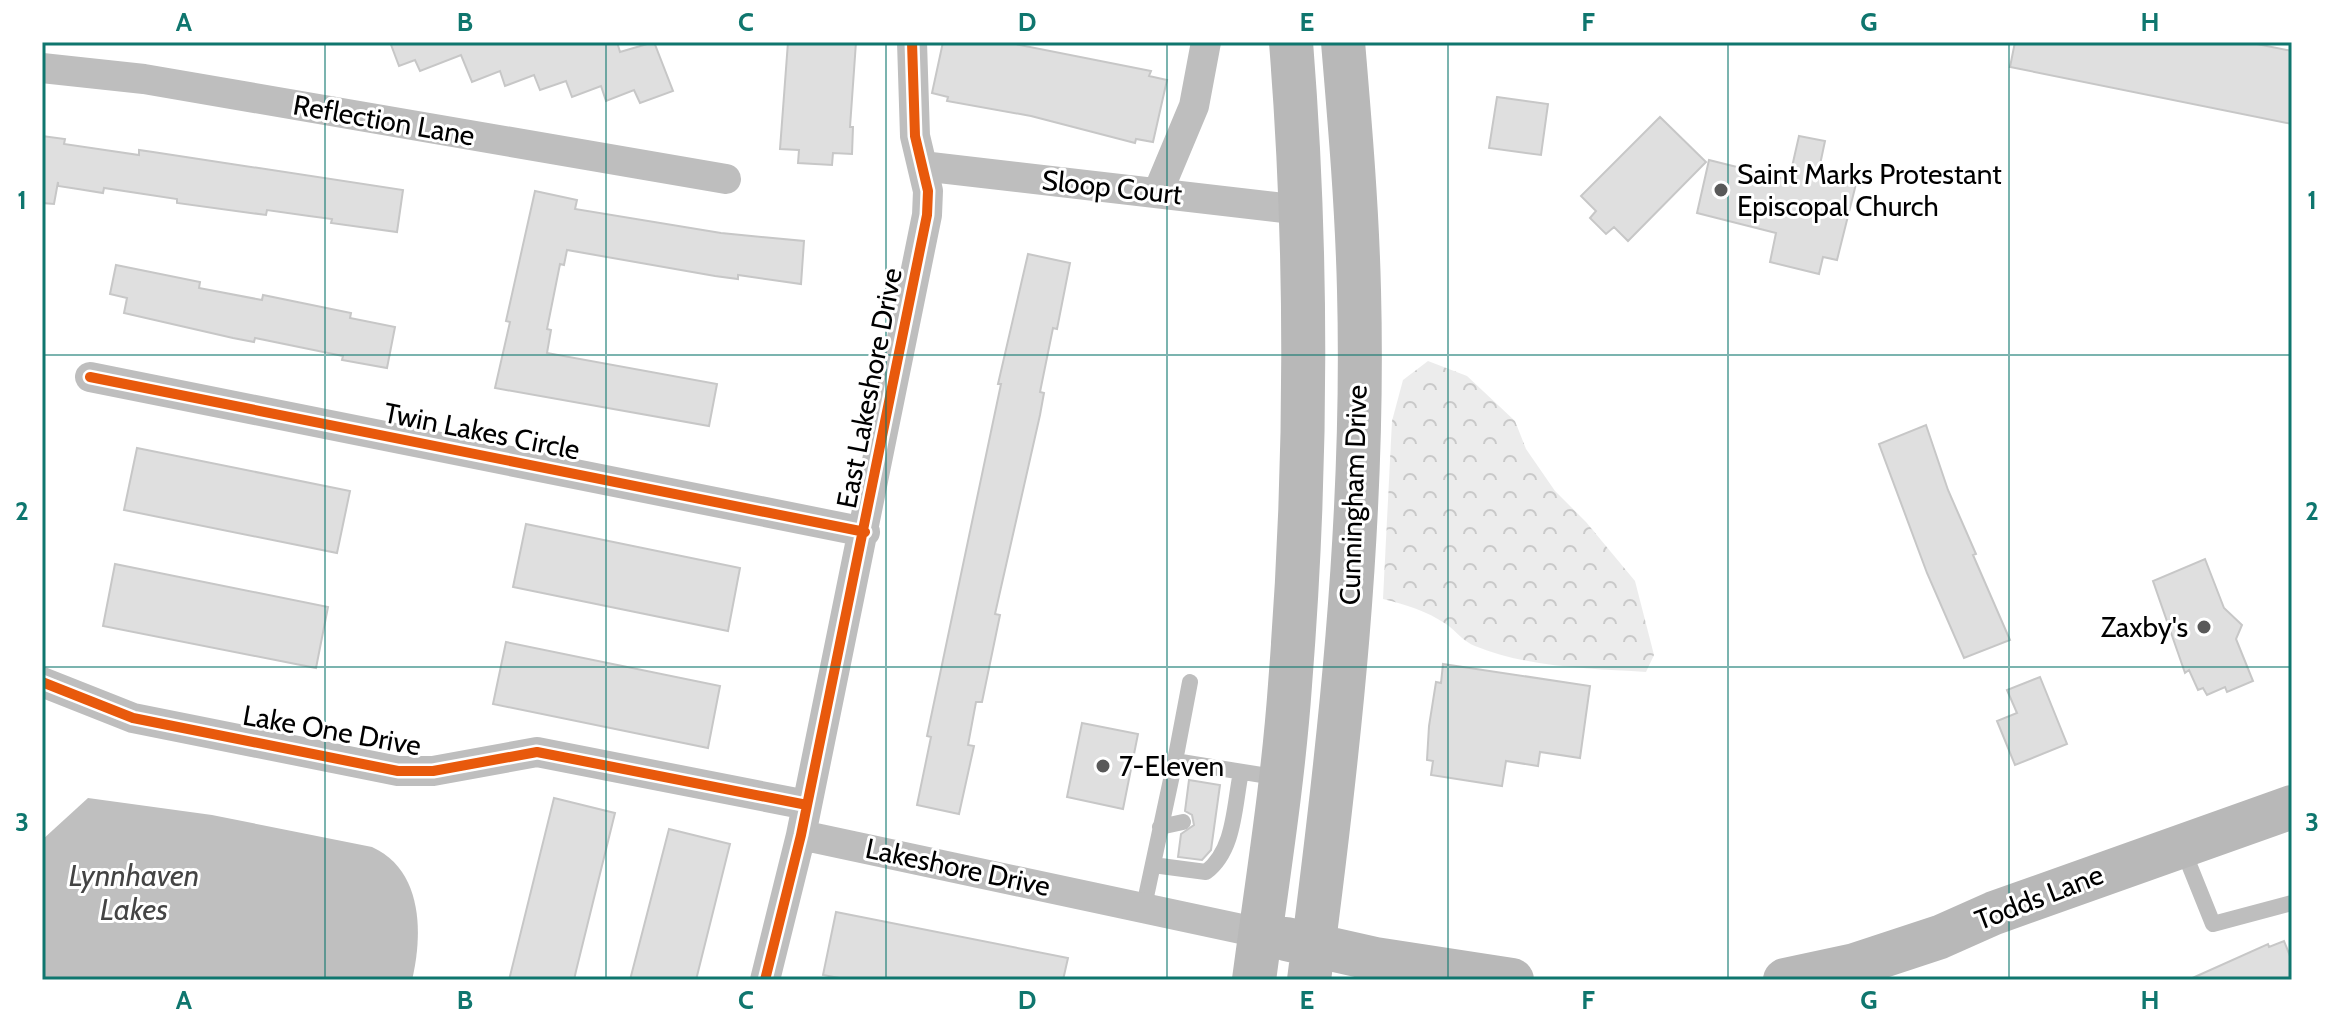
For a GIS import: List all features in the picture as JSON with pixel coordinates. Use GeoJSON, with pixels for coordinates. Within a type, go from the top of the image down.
{"type":"FeatureCollection","features":[{"type":"Feature","properties":{"kind":"main road","name":"Cunningham Drive"},"geometry":{"type":"LineString","coordinates":[[1260,933],[1261,775],[1295,626],[1304,418],[1301,210],[1291,42]]}},
{"type":"Feature","properties":{"kind":"main road","name":"Cunningham Drive"},"geometry":{"type":"LineString","coordinates":[[1311,963],[1342,717],[1357,479],[1359,292],[1343,42]]}},
{"type":"Feature","properties":{"kind":"main road","name":"Todds Lane"},"geometry":{"type":"LineString","coordinates":[[1785,980],[1855,965],[1940,937],[1994,913],[2292,807]]}},
{"type":"Feature","properties":{"kind":"main road"},"geometry":{"type":"LineString","coordinates":[[1254,980],[1260,933],[1311,963],[1512,980]]}},
{"type":"Feature","properties":{"kind":"street","name":"East Lakeshore Drive"},"geometry":{"type":"LineString","coordinates":[[801,835],[927,215],[928,191],[915,136],[912,42]]}},
{"type":"Feature","properties":{"kind":"street"},"geometry":{"type":"LineString","coordinates":[[1158,192],[1194,106],[1206,42]]}},
{"type":"Feature","properties":{"kind":"street","name":"Reflection Lane"},"geometry":{"type":"LineString","coordinates":[[42,68],[144,79],[726,179]]}},
{"type":"Feature","properties":{"kind":"street","name":"Sloop Court"},"geometry":{"type":"LineString","coordinates":[[922,166],[1301,210]]}},
{"type":"Feature","properties":{"kind":"street","name":"Twin Lakes Circle"},"geometry":{"type":"LineString","coordinates":[[90,377],[865,532]]}},
{"type":"Feature","properties":{"kind":"street","name":"Lake One Drive"},"geometry":{"type":"LineString","coordinates":[[42,682],[133,718],[398,771],[433,771],[537,752],[807,805]]}},
{"type":"Feature","properties":{"kind":"street"},"geometry":{"type":"LineString","coordinates":[[765,980],[801,835]]}},
{"type":"Feature","properties":{"kind":"street","name":"Lakeshore Drive"},"geometry":{"type":"LineString","coordinates":[[801,835],[1260,933]]}},
{"type":"Feature","properties":{"kind":"lane"},"geometry":{"type":"LineString","coordinates":[[1144,906],[1190,682]]}},
{"type":"Feature","properties":{"kind":"lane"},"geometry":{"type":"LineString","coordinates":[[1153,865],[1206,872],[1218,863],[1227,845],[1233,810],[1261,775],[1175,761]]}},
{"type":"Feature","properties":{"kind":"lane"},"geometry":{"type":"LineString","coordinates":[[1216,815],[1233,810]]}},
{"type":"Feature","properties":{"kind":"lane"},"geometry":{"type":"LineString","coordinates":[[1160,827],[1183,822]]}},
{"type":"Feature","properties":{"kind":"lane"},"geometry":{"type":"LineString","coordinates":[[2182,845],[2213,924],[2292,903]]}},
{"type":"Feature","properties":{"kind":"green space"},"geometry":{"type":"Polygon","coordinates":[[[1428,361],[1467,376],[1515,421],[1526,449],[1555,491],[1586,522],[1635,581],[1654,655],[1646,672],[1559,666],[1494,653],[1471,644],[1431,615],[1383,599],[1392,421],[1403,380],[1428,361]]]}},
{"type":"Feature","properties":{"kind":"water","name":"Lynnhaven Lakes"},"geometry":{"type":"Polygon","coordinates":[[[88,798],[212,815],[372,847],[389,857],[410,887],[418,924],[412,980],[42,980],[42,840],[88,798]]]}},
{"type":"Feature","properties":{"kind":"building"},"geometry":{"type":"Polygon","coordinates":[[[390,42],[617,42],[620,52],[654,42],[673,91],[640,103],[634,90],[606,101],[601,86],[572,97],[566,81],[540,90],[534,75],[505,86],[500,71],[472,82],[461,55],[420,71],[415,60],[399,66],[390,42]]]}},
{"type":"Feature","properties":{"kind":"building"},"geometry":{"type":"Polygon","coordinates":[[[788,42],[856,42],[850,127],[853,127],[852,154],[833,153],[832,165],[798,163],[799,150],[780,149],[788,42]]]}},
{"type":"Feature","properties":{"kind":"building"},"geometry":{"type":"Polygon","coordinates":[[[943,42],[1005,42],[1151,71],[1149,76],[1167,80],[1153,142],[1136,139],[1135,143],[1031,116],[947,101],[948,97],[932,93],[943,42]]]}},
{"type":"Feature","properties":{"kind":"building"},"geometry":{"type":"Polygon","coordinates":[[[2015,42],[2247,42],[2292,51],[2292,124],[2010,67],[2015,42]]]}},
{"type":"Feature","properties":{"kind":"building"},"geometry":{"type":"Polygon","coordinates":[[[1497,97],[1548,104],[1541,155],[1489,148],[1497,97]]]}},
{"type":"Feature","properties":{"kind":"building"},"geometry":{"type":"Polygon","coordinates":[[[1660,117],[1706,162],[1628,241],[1614,227],[1606,234],[1590,218],[1596,211],[1581,196],[1660,117]]]}},
{"type":"Feature","properties":{"kind":"building"},"geometry":{"type":"Polygon","coordinates":[[[42,136],[65,139],[64,144],[139,155],[139,150],[403,190],[397,232],[267,210],[266,215],[177,203],[177,199],[104,188],[103,193],[58,186],[58,182],[54,204],[42,203],[42,136]]]}},
{"type":"Feature","properties":{"kind":"building"},"geometry":{"type":"Polygon","coordinates":[[[1799,136],[1825,141],[1818,174],[1856,184],[1837,260],[1823,257],[1819,274],[1770,262],[1776,233],[1697,213],[1709,160],[1789,180],[1799,136]]]}},
{"type":"Feature","properties":{"kind":"building"},"geometry":{"type":"Polygon","coordinates":[[[535,191],[577,200],[575,209],[721,233],[804,241],[801,284],[738,275],[738,279],[715,276],[567,250],[564,265],[560,264],[547,329],[551,330],[547,353],[717,384],[709,426],[495,388],[510,322],[506,321],[535,191]]]}},
{"type":"Feature","properties":{"kind":"building"},"geometry":{"type":"Polygon","coordinates":[[[1028,254],[1070,263],[1057,329],[1053,328],[1040,392],[1044,393],[1040,415],[995,614],[1000,615],[982,702],[976,702],[968,745],[974,746],[959,814],[917,805],[931,737],[927,736],[1001,384],[998,384],[1028,254]]]}},
{"type":"Feature","properties":{"kind":"building"},"geometry":{"type":"Polygon","coordinates":[[[116,265],[200,282],[199,288],[262,300],[263,295],[351,313],[350,318],[395,327],[387,368],[342,360],[343,356],[255,338],[254,342],[233,338],[124,313],[127,298],[110,294],[116,265]]]}},
{"type":"Feature","properties":{"kind":"building"},"geometry":{"type":"Polygon","coordinates":[[[1926,425],[1948,490],[1976,554],[1973,555],[2010,640],[1964,658],[1927,573],[1879,444],[1926,425]]]}},
{"type":"Feature","properties":{"kind":"building"},"geometry":{"type":"Polygon","coordinates":[[[137,448],[350,491],[337,553],[124,510],[137,448]]]}},
{"type":"Feature","properties":{"kind":"building"},"geometry":{"type":"Polygon","coordinates":[[[526,524],[740,568],[728,631],[513,587],[526,524]]]}},
{"type":"Feature","properties":{"kind":"building","name":"Zaxby's"},"geometry":{"type":"Polygon","coordinates":[[[2205,559],[2224,608],[2242,625],[2236,639],[2253,681],[2227,692],[2225,687],[2207,695],[2203,688],[2198,690],[2189,670],[2185,673],[2153,581],[2205,559]]]}},
{"type":"Feature","properties":{"kind":"building"},"geometry":{"type":"Polygon","coordinates":[[[115,564],[328,607],[316,668],[103,626],[115,564]]]}},
{"type":"Feature","properties":{"kind":"building"},"geometry":{"type":"Polygon","coordinates":[[[506,642],[720,686],[708,748],[493,704],[506,642]]]}},
{"type":"Feature","properties":{"kind":"building"},"geometry":{"type":"Polygon","coordinates":[[[1443,664],[1590,686],[1580,758],[1540,752],[1538,766],[1506,761],[1502,786],[1431,775],[1433,761],[1427,760],[1429,726],[1436,682],[1441,683],[1443,664]]]}},
{"type":"Feature","properties":{"kind":"building"},"geometry":{"type":"Polygon","coordinates":[[[2040,677],[2067,744],[2015,765],[1997,721],[2017,713],[2007,690],[2040,677]]]}},
{"type":"Feature","properties":{"kind":"building","name":"7-Eleven"},"geometry":{"type":"Polygon","coordinates":[[[1082,723],[1138,734],[1123,809],[1067,797],[1082,723]]]}},
{"type":"Feature","properties":{"kind":"building"},"geometry":{"type":"Polygon","coordinates":[[[1189,780],[1220,785],[1211,850],[1202,860],[1178,857],[1181,834],[1194,825],[1192,815],[1185,811],[1189,780]]]}},
{"type":"Feature","properties":{"kind":"building"},"geometry":{"type":"Polygon","coordinates":[[[554,798],[615,813],[574,980],[509,980],[554,798]]]}},
{"type":"Feature","properties":{"kind":"building"},"geometry":{"type":"Polygon","coordinates":[[[669,829],[730,844],[696,980],[630,980],[669,829]]]}},
{"type":"Feature","properties":{"kind":"building"},"geometry":{"type":"Polygon","coordinates":[[[836,912],[1068,958],[1063,980],[850,980],[823,975],[836,912]]]}},
{"type":"Feature","properties":{"kind":"building"},"geometry":{"type":"Polygon","coordinates":[[[2284,941],[2292,961],[2292,980],[2188,980],[2268,944],[2269,947],[2284,941]]]}},
{"type":"Feature","properties":{"kind":"cycle path"},"geometry":{"type":"LineString","coordinates":[[765,980],[801,835],[927,215],[928,191],[915,136],[912,42]]}},
{"type":"Feature","properties":{"kind":"cycle path"},"geometry":{"type":"LineString","coordinates":[[90,377],[865,532]]}},
{"type":"Feature","properties":{"kind":"cycle path"},"geometry":{"type":"LineString","coordinates":[[42,682],[133,718],[398,771],[433,771],[537,752],[807,805]]}},
{"type":"Feature","properties":{"kind":"place","name":"Saint Marks Protestant Episcopal Church"},"geometry":{"type":"Point","coordinates":[1721,190]}},
{"type":"Feature","properties":{"kind":"place","name":"Zaxby's"},"geometry":{"type":"Point","coordinates":[2204,627]}},
{"type":"Feature","properties":{"kind":"place","name":"7-Eleven"},"geometry":{"type":"Point","coordinates":[1103,766]}}]}
